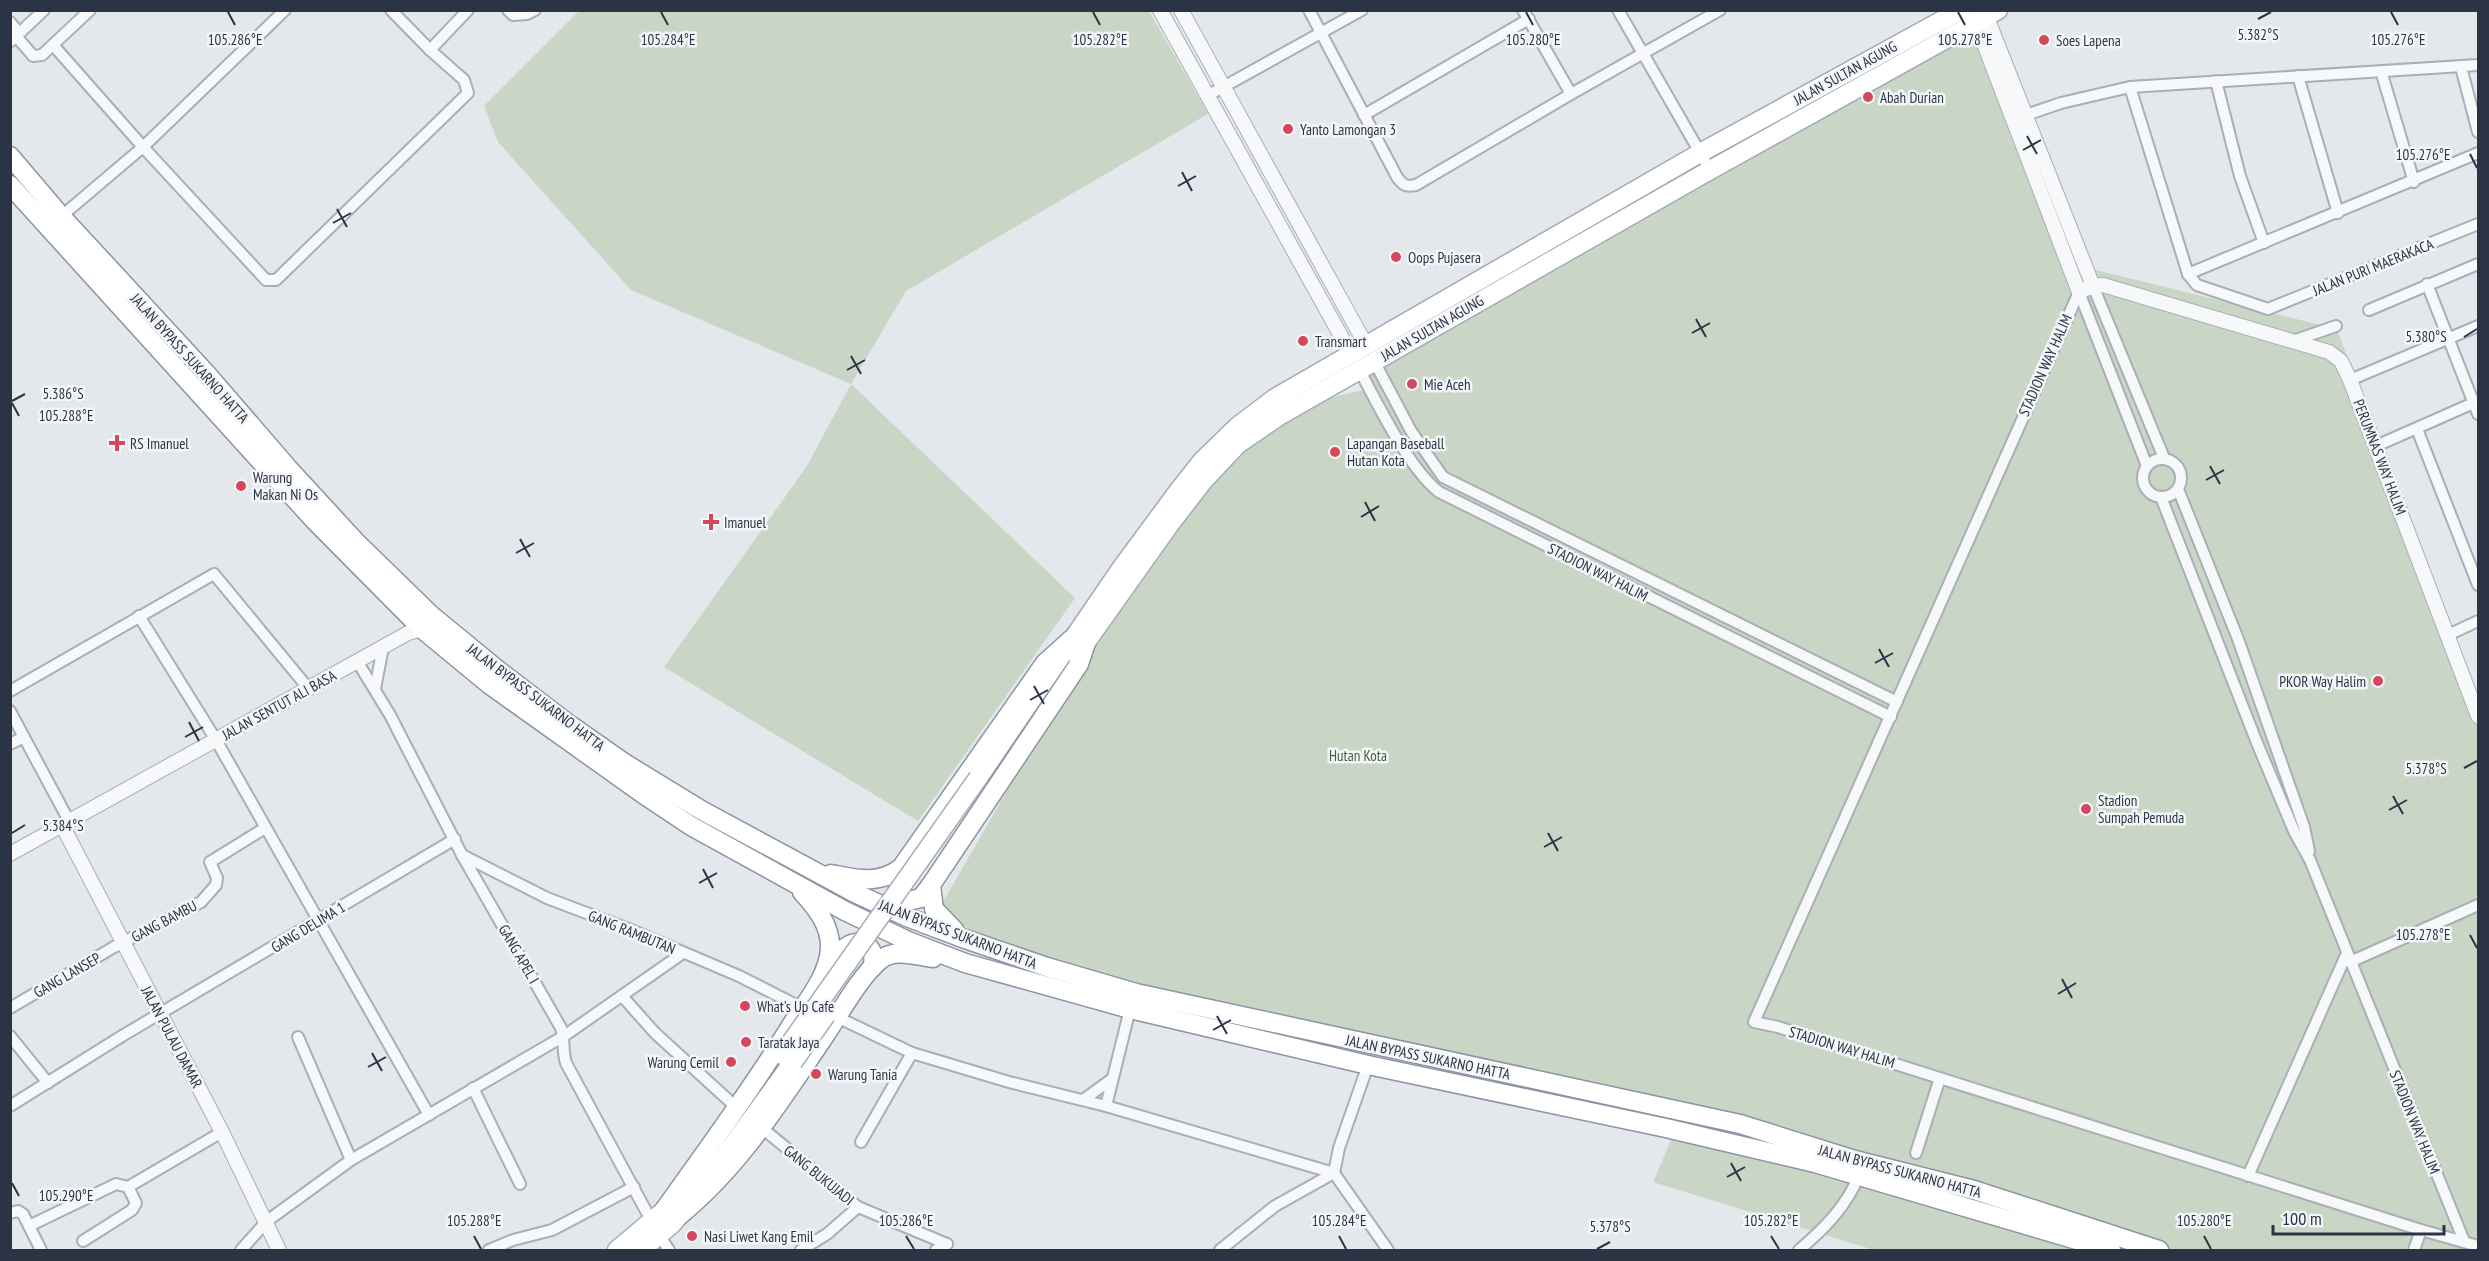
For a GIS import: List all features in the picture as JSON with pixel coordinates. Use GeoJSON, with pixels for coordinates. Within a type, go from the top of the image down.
{"type":"FeatureCollection","features":[{"type":"Feature","properties":{"kind":"main road","name":"JALAN SULTAN AGUNG"},"geometry":{"type":"LineString","coordinates":[[665,1227],[691,1183],[788,1058],[1081,640],[1204,480],[1238,444],[1362,357],[1700,153],[1979,13]]}},
{"type":"Feature","properties":{"kind":"main road","name":"JALAN SULTAN AGUNG"},"geometry":{"type":"LineString","coordinates":[[1362,357],[1710,170],[1979,13]]}},
{"type":"Feature","properties":{"kind":"main road","name":"JALAN BYPASS SUKARNO HATTA"},"geometry":{"type":"LineString","coordinates":[[10,156],[54,222]]}},
{"type":"Feature","properties":{"kind":"main road","name":"JALAN BYPASS SUKARNO HATTA"},"geometry":{"type":"LineString","coordinates":[[10,185],[54,222],[161,339],[314,520],[422,629],[490,685],[597,764],[691,826],[879,927],[965,963],[1130,1009],[1368,1065],[1666,1128],[1859,1175],[2111,1250]]}},
{"type":"Feature","properties":{"kind":"main road","name":"JALAN BYPASS SUKARNO HATTA"},"geometry":{"type":"LineString","coordinates":[[161,339],[206,373],[357,543],[431,615],[498,670],[626,764],[701,810],[811,870],[907,917],[1047,968],[1136,993],[1740,1124],[1855,1160],[1974,1190],[2159,1251]]}},
{"type":"Feature","properties":{"kind":"main road"},"geometry":{"type":"LineString","coordinates":[[811,870],[866,880],[885,878],[901,868],[1045,663],[1081,640]]}},
{"type":"Feature","properties":{"kind":"main road"},"geometry":{"type":"LineString","coordinates":[[901,868],[897,889],[905,900],[918,900],[931,885],[1079,664],[1081,640]]}},
{"type":"Feature","properties":{"kind":"main road"},"geometry":{"type":"LineString","coordinates":[[788,880],[819,912],[830,936],[828,959],[816,986]]}},
{"type":"Feature","properties":{"kind":"main road"},"geometry":{"type":"LineString","coordinates":[[931,885],[931,898],[936,913],[965,939]]}},
{"type":"Feature","properties":{"kind":"main road"},"geometry":{"type":"LineString","coordinates":[[617,1251],[665,1227],[737,1108],[839,953],[850,944],[861,942],[870,947],[874,956],[872,968]]}},
{"type":"Feature","properties":{"kind":"main road"},"geometry":{"type":"LineString","coordinates":[[641,1251],[665,1227],[705,1194],[762,1128],[837,1017],[872,968],[883,958],[894,954],[965,963]]}},
{"type":"Feature","properties":{"kind":"main road"},"geometry":{"type":"LineString","coordinates":[[1312,1052],[1318,1033]]}},
{"type":"Feature","properties":{"kind":"street"},"geometry":{"type":"LineString","coordinates":[[15,36],[44,10]]}},
{"type":"Feature","properties":{"kind":"street"},"geometry":{"type":"LineString","coordinates":[[10,22],[15,36],[33,56],[37,57],[90,10]]}},
{"type":"Feature","properties":{"kind":"street"},"geometry":{"type":"LineString","coordinates":[[54,222],[142,147],[285,10]]}},
{"type":"Feature","properties":{"kind":"street"},"geometry":{"type":"LineString","coordinates":[[53,45],[142,147],[266,280],[276,280],[468,93],[464,80],[430,50],[391,10]]}},
{"type":"Feature","properties":{"kind":"street"},"geometry":{"type":"LineString","coordinates":[[430,50],[468,10]]}},
{"type":"Feature","properties":{"kind":"street"},"geometry":{"type":"LineString","coordinates":[[508,10],[513,15],[527,14],[535,10]]}},
{"type":"Feature","properties":{"kind":"street"},"geometry":{"type":"LineString","coordinates":[[1160,10],[1207,96],[1362,357]]}},
{"type":"Feature","properties":{"kind":"street"},"geometry":{"type":"LineString","coordinates":[[1181,10],[1224,86],[1362,357]]}},
{"type":"Feature","properties":{"kind":"street"},"geometry":{"type":"LineString","coordinates":[[1309,10],[1397,177],[1402,185],[1407,187],[1416,185],[1719,10]]}},
{"type":"Feature","properties":{"kind":"street"},"geometry":{"type":"LineString","coordinates":[[1207,96],[1362,10]]}},
{"type":"Feature","properties":{"kind":"street"},"geometry":{"type":"LineString","coordinates":[[1618,10],[1710,170]]}},
{"type":"Feature","properties":{"kind":"street"},"geometry":{"type":"LineString","coordinates":[[1979,13],[2026,115],[2164,458]]}},
{"type":"Feature","properties":{"kind":"street","name":"STADION WAY HALIM"},"geometry":{"type":"LineString","coordinates":[[1979,13],[2079,292],[2146,466]]}},
{"type":"Feature","properties":{"kind":"street"},"geometry":{"type":"LineString","coordinates":[[1364,115],[1526,15],[1570,94]]}},
{"type":"Feature","properties":{"kind":"street"},"geometry":{"type":"LineString","coordinates":[[2026,115],[2061,103],[2130,87],[2478,65]]}},
{"type":"Feature","properties":{"kind":"street"},"geometry":{"type":"LineString","coordinates":[[2461,67],[2478,132]]}},
{"type":"Feature","properties":{"kind":"street"},"geometry":{"type":"LineString","coordinates":[[2381,71],[2414,182]]}},
{"type":"Feature","properties":{"kind":"street"},"geometry":{"type":"LineString","coordinates":[[2298,76],[2338,213]]}},
{"type":"Feature","properties":{"kind":"street"},"geometry":{"type":"LineString","coordinates":[[2216,81],[2240,176],[2264,243]]}},
{"type":"Feature","properties":{"kind":"street"},"geometry":{"type":"LineString","coordinates":[[2130,87],[2188,274],[2414,182],[2478,153]]}},
{"type":"Feature","properties":{"kind":"street","name":"JALAN PURI MAERAKACA"},"geometry":{"type":"LineString","coordinates":[[2188,274],[2197,285],[2268,309],[2478,224]]}},
{"type":"Feature","properties":{"kind":"street"},"geometry":{"type":"LineString","coordinates":[[2369,310],[2478,264]]}},
{"type":"Feature","properties":{"kind":"street"},"geometry":{"type":"LineString","coordinates":[[2427,284],[2476,402],[2478,414]]}},
{"type":"Feature","properties":{"kind":"street"},"geometry":{"type":"LineString","coordinates":[[2079,292],[2093,286],[2103,285],[2331,353],[2341,361],[2350,380]]}},
{"type":"Feature","properties":{"kind":"street","name":"STADION WAY HALIM"},"geometry":{"type":"LineString","coordinates":[[2079,292],[1754,1022],[1778,1027],[2421,1230],[2464,1241]]}},
{"type":"Feature","properties":{"kind":"street"},"geometry":{"type":"LineString","coordinates":[[2293,341],[2336,326]]}},
{"type":"Feature","properties":{"kind":"street","name":"PERUMNAS WAY HALIM"},"geometry":{"type":"LineString","coordinates":[[2478,326],[2350,380],[2478,716]]}},
{"type":"Feature","properties":{"kind":"street","name":"STADION WAY HALIM"},"geometry":{"type":"LineString","coordinates":[[1362,357],[1443,477],[1897,702]]}},
{"type":"Feature","properties":{"kind":"street","name":"STADION WAY HALIM"},"geometry":{"type":"LineString","coordinates":[[1362,357],[1397,438],[1428,483],[1439,492],[1891,717]]}},
{"type":"Feature","properties":{"kind":"street"},"geometry":{"type":"LineString","coordinates":[[2376,446],[2476,402]]}},
{"type":"Feature","properties":{"kind":"street"},"geometry":{"type":"LineString","coordinates":[[2417,429],[2478,585]]}},
{"type":"Feature","properties":{"kind":"street"},"geometry":{"type":"LineString","coordinates":[[2157,459],[2171,460],[2180,469],[2181,483],[2174,494],[2161,497],[2148,492],[2145,486],[2146,466],[2157,459]]}},
{"type":"Feature","properties":{"kind":"street","name":"STADION WAY HALIM"},"geometry":{"type":"LineString","coordinates":[[2178,489],[2252,678],[2304,826],[2310,860]]}},
{"type":"Feature","properties":{"kind":"street","name":"STADION WAY HALIM"},"geometry":{"type":"LineString","coordinates":[[2161,497],[2257,743],[2294,831],[2310,860],[2464,1241]]}},
{"type":"Feature","properties":{"kind":"street"},"geometry":{"type":"LineString","coordinates":[[10,691],[214,574],[308,688]]}},
{"type":"Feature","properties":{"kind":"street"},"geometry":{"type":"LineString","coordinates":[[139,616],[216,740],[317,921],[429,1114]]}},
{"type":"Feature","properties":{"kind":"street"},"geometry":{"type":"LineString","coordinates":[[2448,635],[2478,621]]}},
{"type":"Feature","properties":{"kind":"street","name":"JALAN SENTUT ALI BASA"},"geometry":{"type":"LineString","coordinates":[[10,854],[408,633],[422,629]]}},
{"type":"Feature","properties":{"kind":"street"},"geometry":{"type":"LineString","coordinates":[[375,690],[377,667],[383,647]]}},
{"type":"Feature","properties":{"kind":"street","name":"GANG APEL I"},"geometry":{"type":"LineString","coordinates":[[357,661],[375,690],[462,855],[564,1036],[562,1045],[566,1063],[634,1187],[665,1227]]}},
{"type":"Feature","properties":{"kind":"street"},"geometry":{"type":"LineString","coordinates":[[2234,685],[2252,678]]}},
{"type":"Feature","properties":{"kind":"street"},"geometry":{"type":"LineString","coordinates":[[10,711],[65,823]]}},
{"type":"Feature","properties":{"kind":"street"},"geometry":{"type":"LineString","coordinates":[[10,744],[24,737]]}},
{"type":"Feature","properties":{"kind":"street"},"geometry":{"type":"LineString","coordinates":[[2257,743],[2272,737]]}},
{"type":"Feature","properties":{"kind":"street","name":"JALAN PULAU DAMAR"},"geometry":{"type":"LineString","coordinates":[[65,823],[123,942],[267,1221],[279,1251]]}},
{"type":"Feature","properties":{"kind":"street","name":"GANG BAMBU"},"geometry":{"type":"LineString","coordinates":[[123,942],[201,902],[216,885],[217,879],[210,862],[265,828]]}},
{"type":"Feature","properties":{"kind":"street","name":"GANG DELIMA 1"},"geometry":{"type":"LineString","coordinates":[[10,1106],[122,1036],[455,839]]}},
{"type":"Feature","properties":{"kind":"street","name":"GANG RAMBUTAN"},"geometry":{"type":"LineString","coordinates":[[462,855],[547,898],[739,976],[802,1008]]}},
{"type":"Feature","properties":{"kind":"street"},"geometry":{"type":"LineString","coordinates":[[2248,1176],[2348,957],[2478,905]]}},
{"type":"Feature","properties":{"kind":"street","name":"GANG LANSEP"},"geometry":{"type":"LineString","coordinates":[[10,1008],[123,942]]}},
{"type":"Feature","properties":{"kind":"street"},"geometry":{"type":"LineString","coordinates":[[241,1251],[267,1221],[351,1160],[564,1036],[683,953]]}},
{"type":"Feature","properties":{"kind":"street"},"geometry":{"type":"LineString","coordinates":[[622,996],[655,1033],[737,1108]]}},
{"type":"Feature","properties":{"kind":"street"},"geometry":{"type":"LineString","coordinates":[[1106,1106],[1130,1009]]}},
{"type":"Feature","properties":{"kind":"street"},"geometry":{"type":"LineString","coordinates":[[837,1017],[912,1053],[1009,1082],[1106,1106],[1334,1173],[1388,1251]]}},
{"type":"Feature","properties":{"kind":"street"},"geometry":{"type":"LineString","coordinates":[[10,1036],[48,1083]]}},
{"type":"Feature","properties":{"kind":"street"},"geometry":{"type":"LineString","coordinates":[[298,1037],[351,1160]]}},
{"type":"Feature","properties":{"kind":"street"},"geometry":{"type":"LineString","coordinates":[[861,1142],[912,1053]]}},
{"type":"Feature","properties":{"kind":"street"},"geometry":{"type":"LineString","coordinates":[[1220,1251],[1275,1206],[1334,1173],[1339,1148],[1368,1065]]}},
{"type":"Feature","properties":{"kind":"street"},"geometry":{"type":"LineString","coordinates":[[1916,1153],[1940,1078]]}},
{"type":"Feature","properties":{"kind":"street"},"geometry":{"type":"LineString","coordinates":[[1083,1100],[1112,1079]]}},
{"type":"Feature","properties":{"kind":"street"},"geometry":{"type":"LineString","coordinates":[[473,1088],[520,1184]]}},
{"type":"Feature","properties":{"kind":"street","name":"GANG BUKUJADI"},"geometry":{"type":"LineString","coordinates":[[762,1128],[858,1207],[949,1247]]}},
{"type":"Feature","properties":{"kind":"street"},"geometry":{"type":"LineString","coordinates":[[29,1226],[116,1184],[128,1187],[222,1132]]}},
{"type":"Feature","properties":{"kind":"street"},"geometry":{"type":"LineString","coordinates":[[1799,1251],[1835,1216],[1846,1201],[1859,1175]]}},
{"type":"Feature","properties":{"kind":"street"},"geometry":{"type":"LineString","coordinates":[[83,1241],[132,1210],[136,1203],[128,1187]]}},
{"type":"Feature","properties":{"kind":"street"},"geometry":{"type":"LineString","coordinates":[[489,1251],[513,1240],[552,1230],[634,1187]]}},
{"type":"Feature","properties":{"kind":"street"},"geometry":{"type":"LineString","coordinates":[[801,1251],[827,1234],[858,1207]]}},
{"type":"Feature","properties":{"kind":"street"},"geometry":{"type":"LineString","coordinates":[[10,1213],[18,1211],[29,1226],[41,1251]]}},
{"type":"Feature","properties":{"kind":"street"},"geometry":{"type":"LineString","coordinates":[[2414,1251],[2421,1230]]}},
{"type":"Feature","properties":{"kind":"street"},"geometry":{"type":"LineString","coordinates":[[2464,1241],[2478,1246]]}},
{"type":"Feature","properties":{"kind":"street"},"geometry":{"type":"LineString","coordinates":[[936,1251],[949,1247]]}},
{"type":"Feature","properties":{"kind":"green space"},"geometry":{"type":"Polygon","coordinates":[[[580,10],[1149,11],[1208,114],[906,291],[851,384],[631,290],[498,142],[484,106],[580,10]]]}},
{"type":"Feature","properties":{"kind":"green space","name":"PKOR Way Halim"},"geometry":{"type":"Polygon","coordinates":[[[1980,19],[2018,119],[2079,266],[2337,329],[2433,597],[2478,714],[2478,1250],[1874,1250],[1653,1182],[1682,1115],[1066,974],[980,938],[940,907],[1091,645],[1238,446],[1297,405],[1373,388],[1361,370],[1980,19]]]}},
{"type":"Feature","properties":{"kind":"green space"},"geometry":{"type":"Polygon","coordinates":[[[851,384],[1075,598],[918,821],[664,667],[807,466],[851,384]]]}},
{"type":"Feature","properties":{"kind":"place","name":"Soes Lapena"},"geometry":{"type":"Point","coordinates":[2044,40]}},
{"type":"Feature","properties":{"kind":"place","name":"Abah Durian"},"geometry":{"type":"Point","coordinates":[1868,97]}},
{"type":"Feature","properties":{"kind":"place","name":"Yanto Lamongan 3"},"geometry":{"type":"Point","coordinates":[1288,129]}},
{"type":"Feature","properties":{"kind":"place","name":"Oops Pujasera"},"geometry":{"type":"Point","coordinates":[1396,257]}},
{"type":"Feature","properties":{"kind":"place","name":"Transmart"},"geometry":{"type":"Point","coordinates":[1303,341]}},
{"type":"Feature","properties":{"kind":"place","name":"Mie Aceh"},"geometry":{"type":"Point","coordinates":[1412,384]}},
{"type":"Feature","properties":{"kind":"place","name":"RS Imanuel"},"geometry":{"type":"Point","coordinates":[117,443]}},
{"type":"Feature","properties":{"kind":"place","name":"Lapangan Baseball Hutan Kota"},"geometry":{"type":"Point","coordinates":[1335,452]}},
{"type":"Feature","properties":{"kind":"place","name":"Warung Makan Ni Os"},"geometry":{"type":"Point","coordinates":[241,486]}},
{"type":"Feature","properties":{"kind":"place","name":"Imanuel"},"geometry":{"type":"Point","coordinates":[711,522]}},
{"type":"Feature","properties":{"kind":"place","name":"PKOR Way Halim"},"geometry":{"type":"Point","coordinates":[2378,681]}},
{"type":"Feature","properties":{"kind":"place","name":"Stadion Sumpah Pemuda"},"geometry":{"type":"Point","coordinates":[2086,809]}},
{"type":"Feature","properties":{"kind":"place","name":"What's Up Cafe"},"geometry":{"type":"Point","coordinates":[745,1006]}},
{"type":"Feature","properties":{"kind":"place","name":"Taratak Jaya"},"geometry":{"type":"Point","coordinates":[746,1042]}},
{"type":"Feature","properties":{"kind":"place","name":"Warung Cemil"},"geometry":{"type":"Point","coordinates":[731,1062]}},
{"type":"Feature","properties":{"kind":"place","name":"Warung Tania"},"geometry":{"type":"Point","coordinates":[816,1074]}},
{"type":"Feature","properties":{"kind":"place","name":"Nasi Liwet Kang Emil"},"geometry":{"type":"Point","coordinates":[692,1236]}},
{"type":"Feature","properties":{"kind":"park label","name":"Hutan Kota"},"geometry":{"type":"Point","coordinates":[1358,755]}}]}
